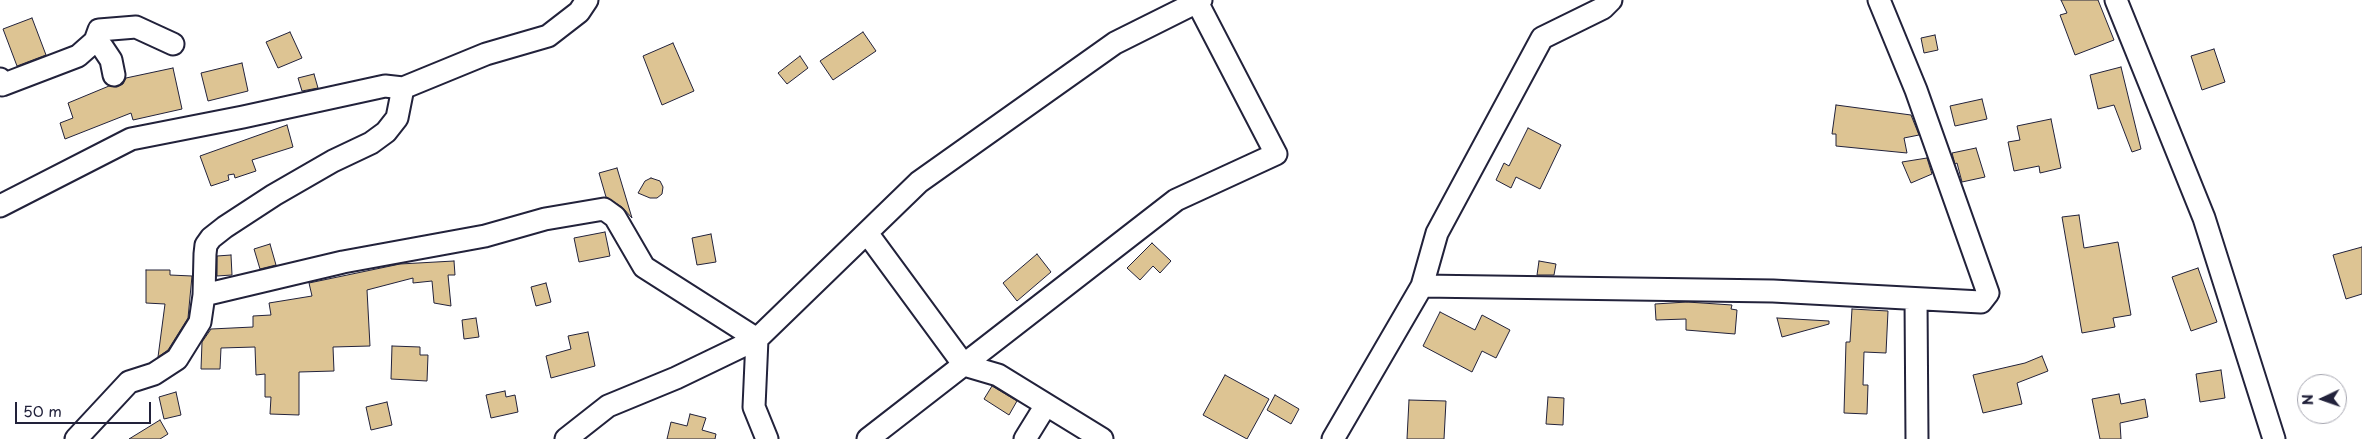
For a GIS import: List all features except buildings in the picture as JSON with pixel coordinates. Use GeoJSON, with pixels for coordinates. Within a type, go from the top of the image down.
{"type":"FeatureCollection","features":[{"type":"Feature","properties":{"kind":"street"},"geometry":{"type":"LineString","coordinates":[[0,206],[131,139],[385,86],[403,88],[486,54],[548,36],[579,12],[588,0]]}},
{"type":"Feature","properties":{"kind":"street"},"geometry":{"type":"LineString","coordinates":[[1333,439],[1422,286],[1437,233],[1542,38],[1603,8],[1612,0]]}},
{"type":"Feature","properties":{"kind":"street"},"geometry":{"type":"LineString","coordinates":[[1422,286],[1773,291],[1980,302],[1988,293],[1916,90],[1879,0]]}},
{"type":"Feature","properties":{"kind":"street"},"geometry":{"type":"LineString","coordinates":[[2116,0],[2204,218],[2274,439]]}},
{"type":"Feature","properties":{"kind":"street"},"geometry":{"type":"LineString","coordinates":[[566,439],[608,406],[676,378],[757,339],[919,182],[1115,43],[1199,1],[1276,154],[1176,200],[868,439]]}},
{"type":"Feature","properties":{"kind":"street"},"geometry":{"type":"LineString","coordinates":[[0,79],[2,85],[78,56],[95,41],[100,30],[136,27],[173,44]]}},
{"type":"Feature","properties":{"kind":"street"},"geometry":{"type":"LineString","coordinates":[[95,41],[103,48],[111,60],[114,75]]}},
{"type":"Feature","properties":{"kind":"street"},"geometry":{"type":"LineString","coordinates":[[76,439],[128,382],[154,374],[177,359],[200,322],[204,295],[206,245],[211,238],[274,195],[333,161],[371,144],[386,132],[397,118],[403,88]]}},
{"type":"Feature","properties":{"kind":"street"},"geometry":{"type":"LineString","coordinates":[[204,295],[343,262],[485,236],[545,219],[604,209],[615,217],[644,267],[757,339]]}},
{"type":"Feature","properties":{"kind":"street"},"geometry":{"type":"LineString","coordinates":[[867,233],[964,365],[998,375],[1102,439]]}},
{"type":"Feature","properties":{"kind":"street"},"geometry":{"type":"LineString","coordinates":[[1916,299],[1918,439]]}},
{"type":"Feature","properties":{"kind":"street"},"geometry":{"type":"LineString","coordinates":[[757,339],[754,407],[767,439]]}},
{"type":"Feature","properties":{"kind":"street"},"geometry":{"type":"LineString","coordinates":[[1025,439],[1046,405]]}}]}
